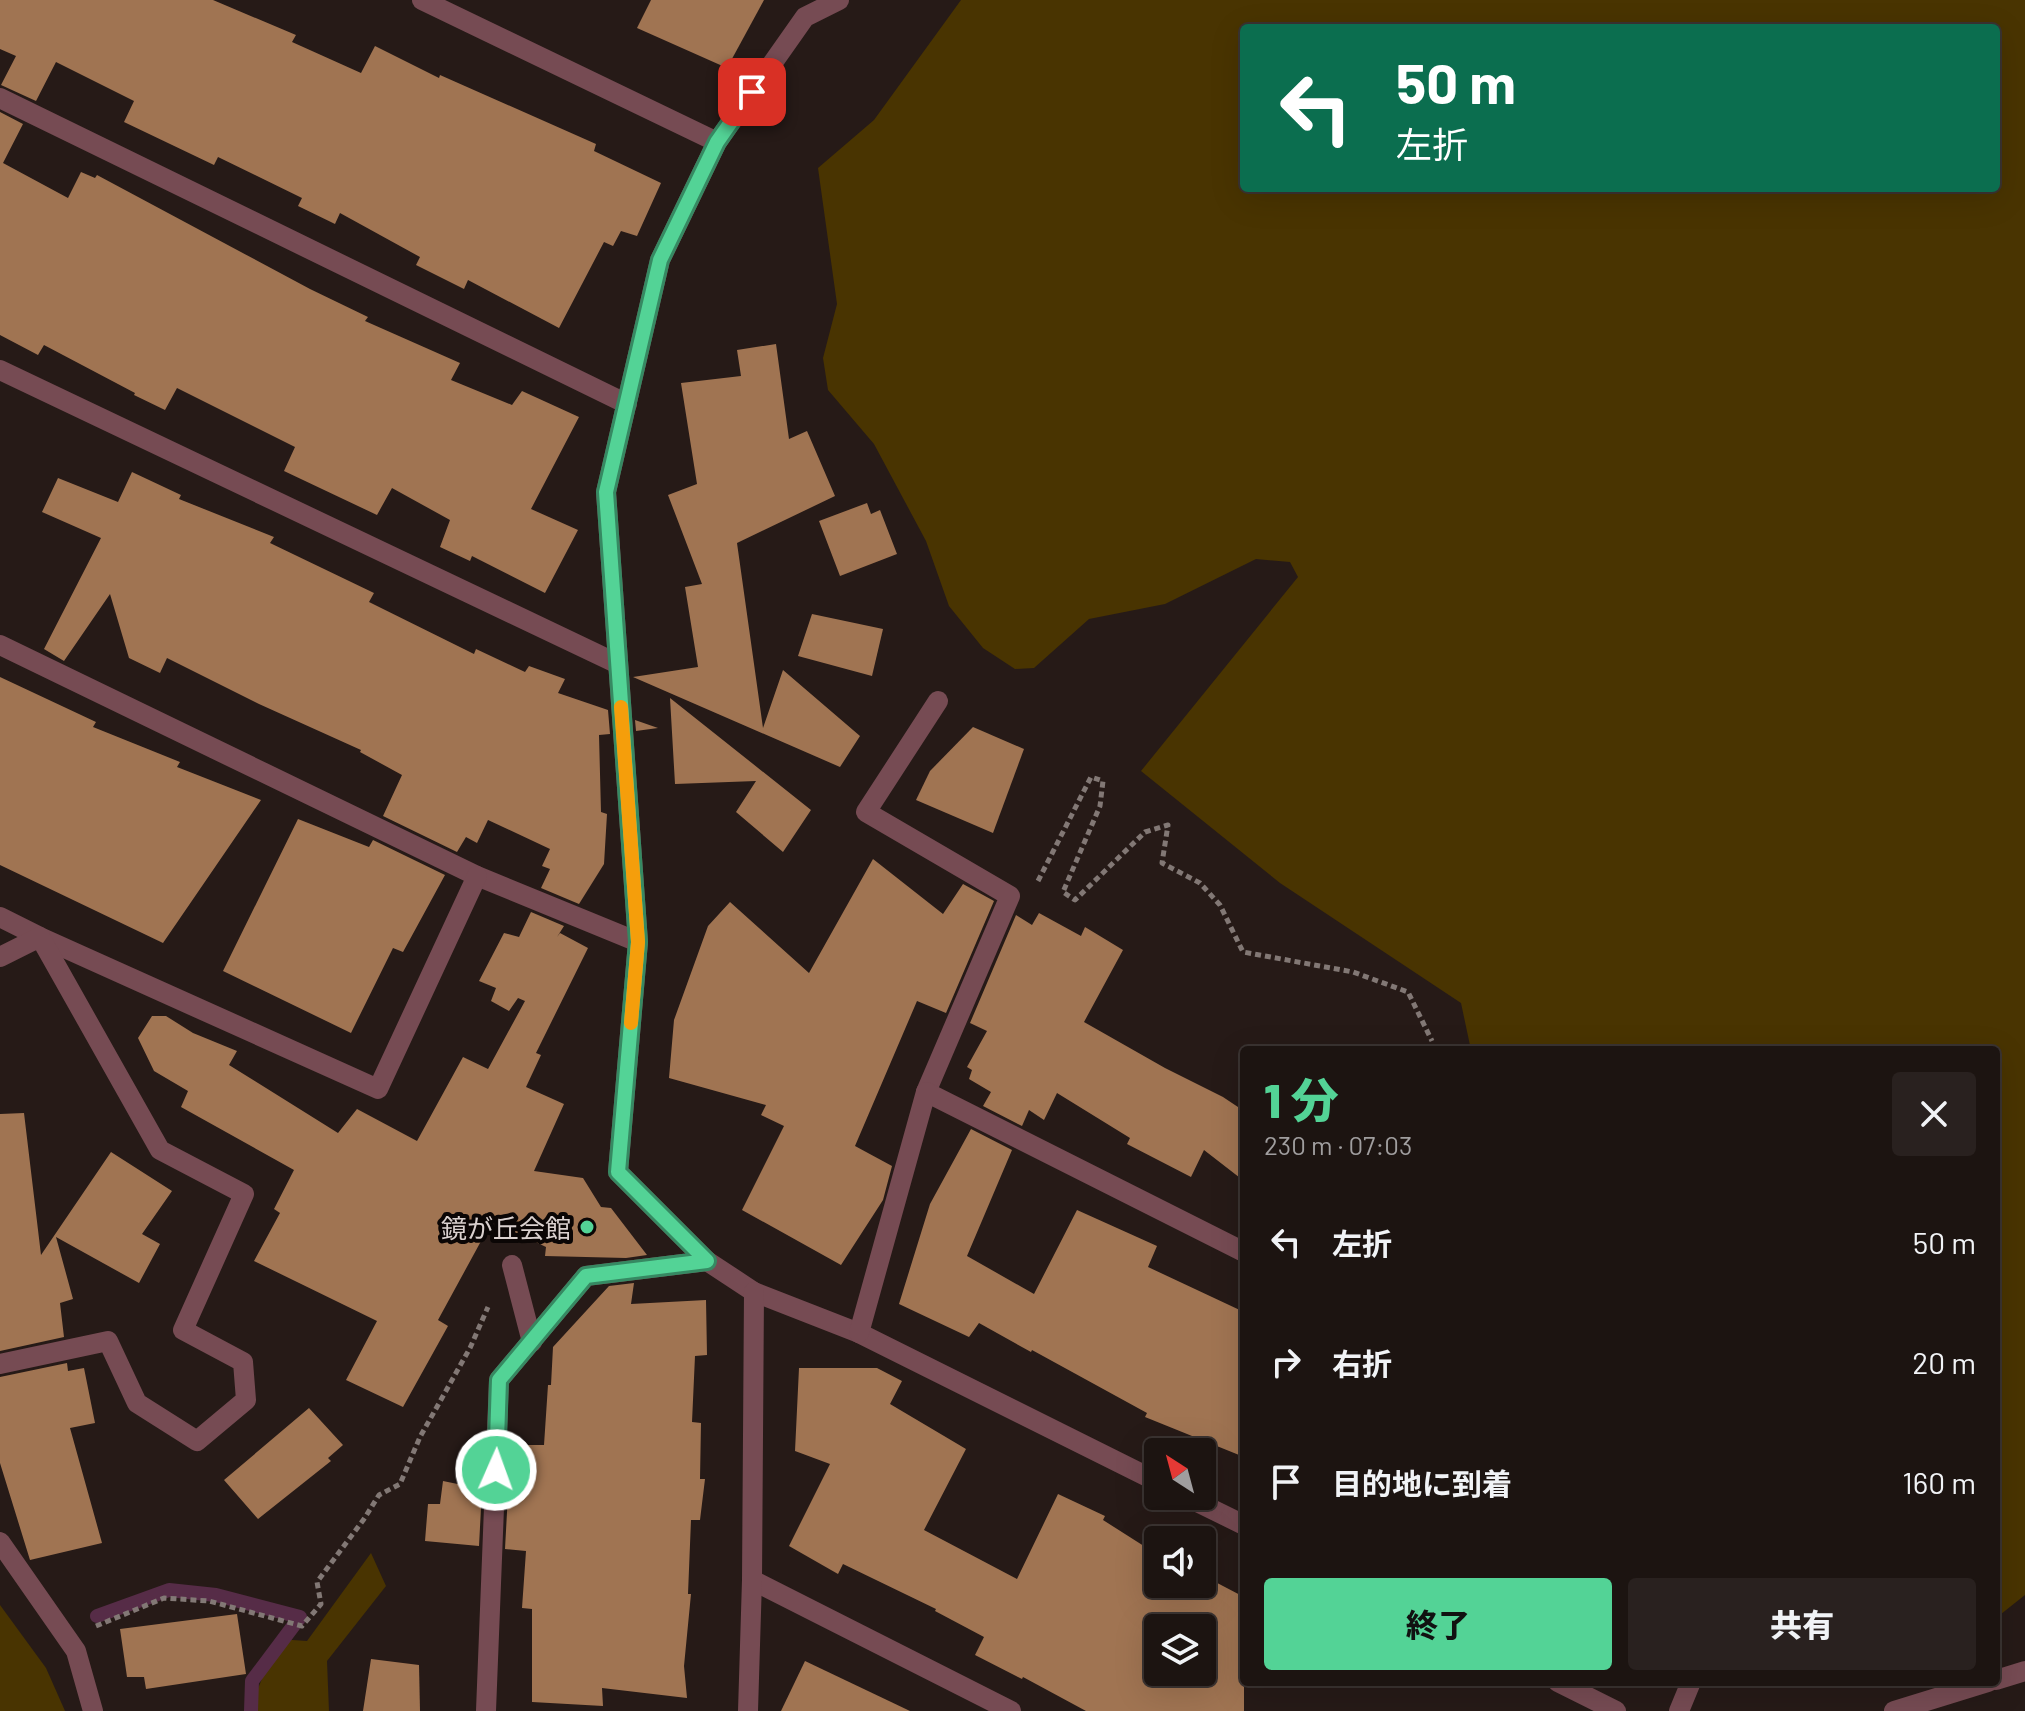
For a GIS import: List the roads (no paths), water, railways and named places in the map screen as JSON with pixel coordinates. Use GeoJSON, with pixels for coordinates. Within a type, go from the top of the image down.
{"type":"FeatureCollection","features":[{"type":"Feature","properties":{"kind":"street"},"geometry":{"type":"LineString","coordinates":[[422,0],[717,142]]}},
{"type":"Feature","properties":{"kind":"street"},"geometry":{"type":"LineString","coordinates":[[839,0],[805,17],[717,142],[660,260],[606,492],[638,942],[618,1172],[707,1261],[754,1292],[859,1333],[1144,1475]]}},
{"type":"Feature","properties":{"kind":"street"},"geometry":{"type":"LineString","coordinates":[[0,98],[627,404]]}},
{"type":"Feature","properties":{"kind":"street"},"geometry":{"type":"LineString","coordinates":[[0,370],[618,664]]}},
{"type":"Feature","properties":{"kind":"street"},"geometry":{"type":"LineString","coordinates":[[0,645],[477,876],[638,942]]}},
{"type":"Feature","properties":{"kind":"street"},"geometry":{"type":"LineString","coordinates":[[859,1333],[926,1092],[1010,896],[866,812],[938,701]]}},
{"type":"Feature","properties":{"kind":"street"},"geometry":{"type":"LineString","coordinates":[[0,917],[378,1089],[477,876]]}},
{"type":"Feature","properties":{"kind":"street"},"geometry":{"type":"LineString","coordinates":[[0,957],[40,937]]}},
{"type":"Feature","properties":{"kind":"street"},"geometry":{"type":"LineString","coordinates":[[0,1364],[108,1341],[137,1403],[197,1441],[246,1400],[243,1362],[183,1330],[244,1194],[160,1150],[40,937]]}},
{"type":"Feature","properties":{"kind":"street"},"geometry":{"type":"LineString","coordinates":[[926,1092],[1240,1250]]}},
{"type":"Feature","properties":{"kind":"street"},"geometry":{"type":"LineString","coordinates":[[486,1711],[499,1380],[586,1276],[707,1261]]}},
{"type":"Feature","properties":{"kind":"street"},"geometry":{"type":"LineString","coordinates":[[512,1265],[532,1342]]}},
{"type":"Feature","properties":{"kind":"street"},"geometry":{"type":"LineString","coordinates":[[748,1711],[754,1292]]}},
{"type":"Feature","properties":{"kind":"street"},"geometry":{"type":"LineString","coordinates":[[1213,1510],[1240,1523]]}},
{"type":"Feature","properties":{"kind":"street"},"geometry":{"type":"LineString","coordinates":[[0,1542],[76,1651],[93,1711]]}},
{"type":"Feature","properties":{"kind":"street"},"geometry":{"type":"LineString","coordinates":[[752,1580],[1011,1711]]}},
{"type":"Feature","properties":{"kind":"street"},"geometry":{"type":"LineString","coordinates":[[2000,1679],[2025,1671]]}},
{"type":"Feature","properties":{"kind":"street"},"geometry":{"type":"LineString","coordinates":[[1566,1686],[1616,1711]]}},
{"type":"Feature","properties":{"kind":"street"},"geometry":{"type":"LineString","coordinates":[[1679,1711],[1689,1686]]}},
{"type":"Feature","properties":{"kind":"street"},"geometry":{"type":"LineString","coordinates":[[1894,1711],[1975,1686]]}},
{"type":"Feature","properties":{"kind":"waterway"},"geometry":{"type":"LineString","coordinates":[[97,1616],[169,1590],[216,1595],[300,1617],[252,1681],[251,1711]]}},
{"type":"Feature","properties":{"kind":"place","name":"鏡が丘会館"},"geometry":{"type":"Point","coordinates":[587,1227]}}]}
